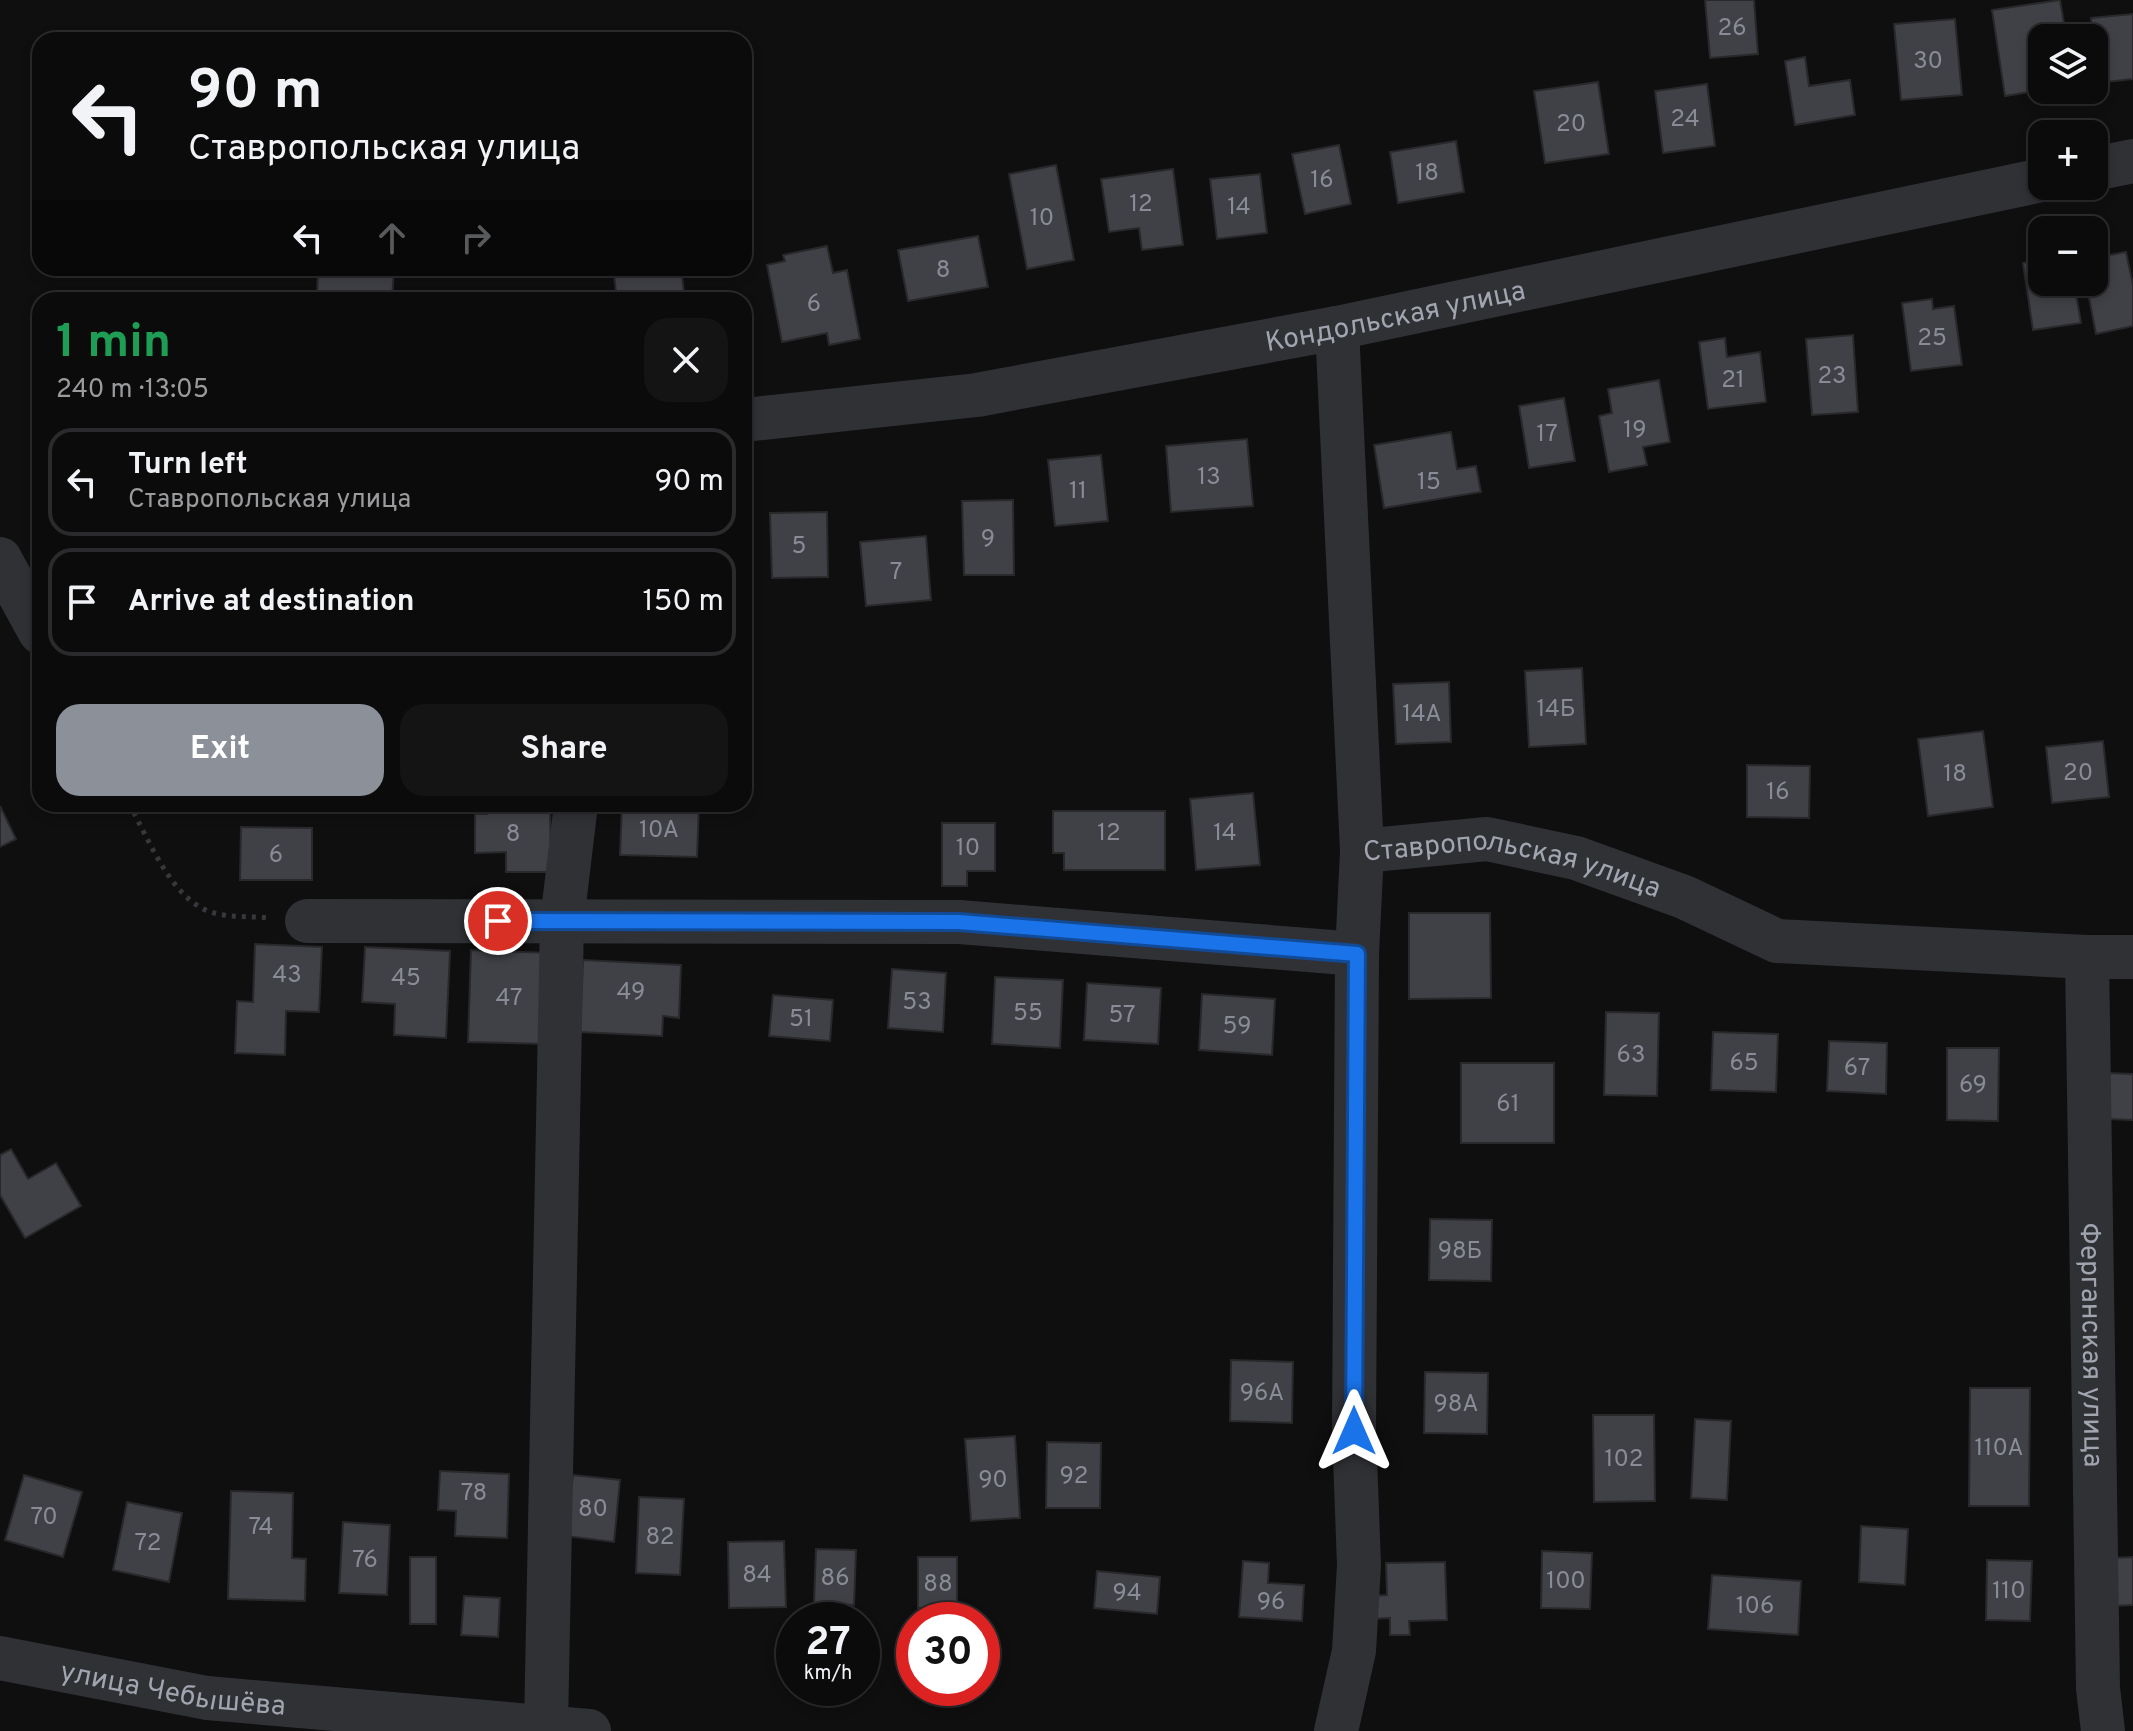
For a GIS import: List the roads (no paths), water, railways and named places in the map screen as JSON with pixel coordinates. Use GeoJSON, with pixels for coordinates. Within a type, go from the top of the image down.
{"type":"FeatureCollection","features":[{"type":"Feature","properties":{"kind":"street"},"geometry":{"type":"LineString","coordinates":[[2108,166],[2133,161]]}},
{"type":"Feature","properties":{"kind":"street","name":"Кондольская улица"},"geometry":{"type":"LineString","coordinates":[[752,419],[977,395],[1337,328],[2028,183]]}},
{"type":"Feature","properties":{"kind":"street"},"geometry":{"type":"LineString","coordinates":[[1337,328],[1362,851]]}},
{"type":"Feature","properties":{"kind":"street"},"geometry":{"type":"LineString","coordinates":[[0,559],[32,617]]}},
{"type":"Feature","properties":{"kind":"street"},"geometry":{"type":"LineString","coordinates":[[568,1729],[562,921],[575,812]]}},
{"type":"Feature","properties":{"kind":"street","name":"Ставропольская улица"},"geometry":{"type":"LineString","coordinates":[[1336,1731],[1354,1651],[1359,1565],[1354,1431],[1357,954],[1362,851],[1487,839],[1576,858],[1684,897],[1777,941],[2133,957]]}},
{"type":"Feature","properties":{"kind":"street"},"geometry":{"type":"LineString","coordinates":[[307,921],[959,922],[1357,954]]}},
{"type":"Feature","properties":{"kind":"street","name":"Ферганская улица"},"geometry":{"type":"LineString","coordinates":[[2087,957],[2097,1672],[2103,1731]]}},
{"type":"Feature","properties":{"kind":"street","name":"улица Чебышёва"},"geometry":{"type":"LineString","coordinates":[[0,1658],[207,1698],[568,1729]]}}]}
